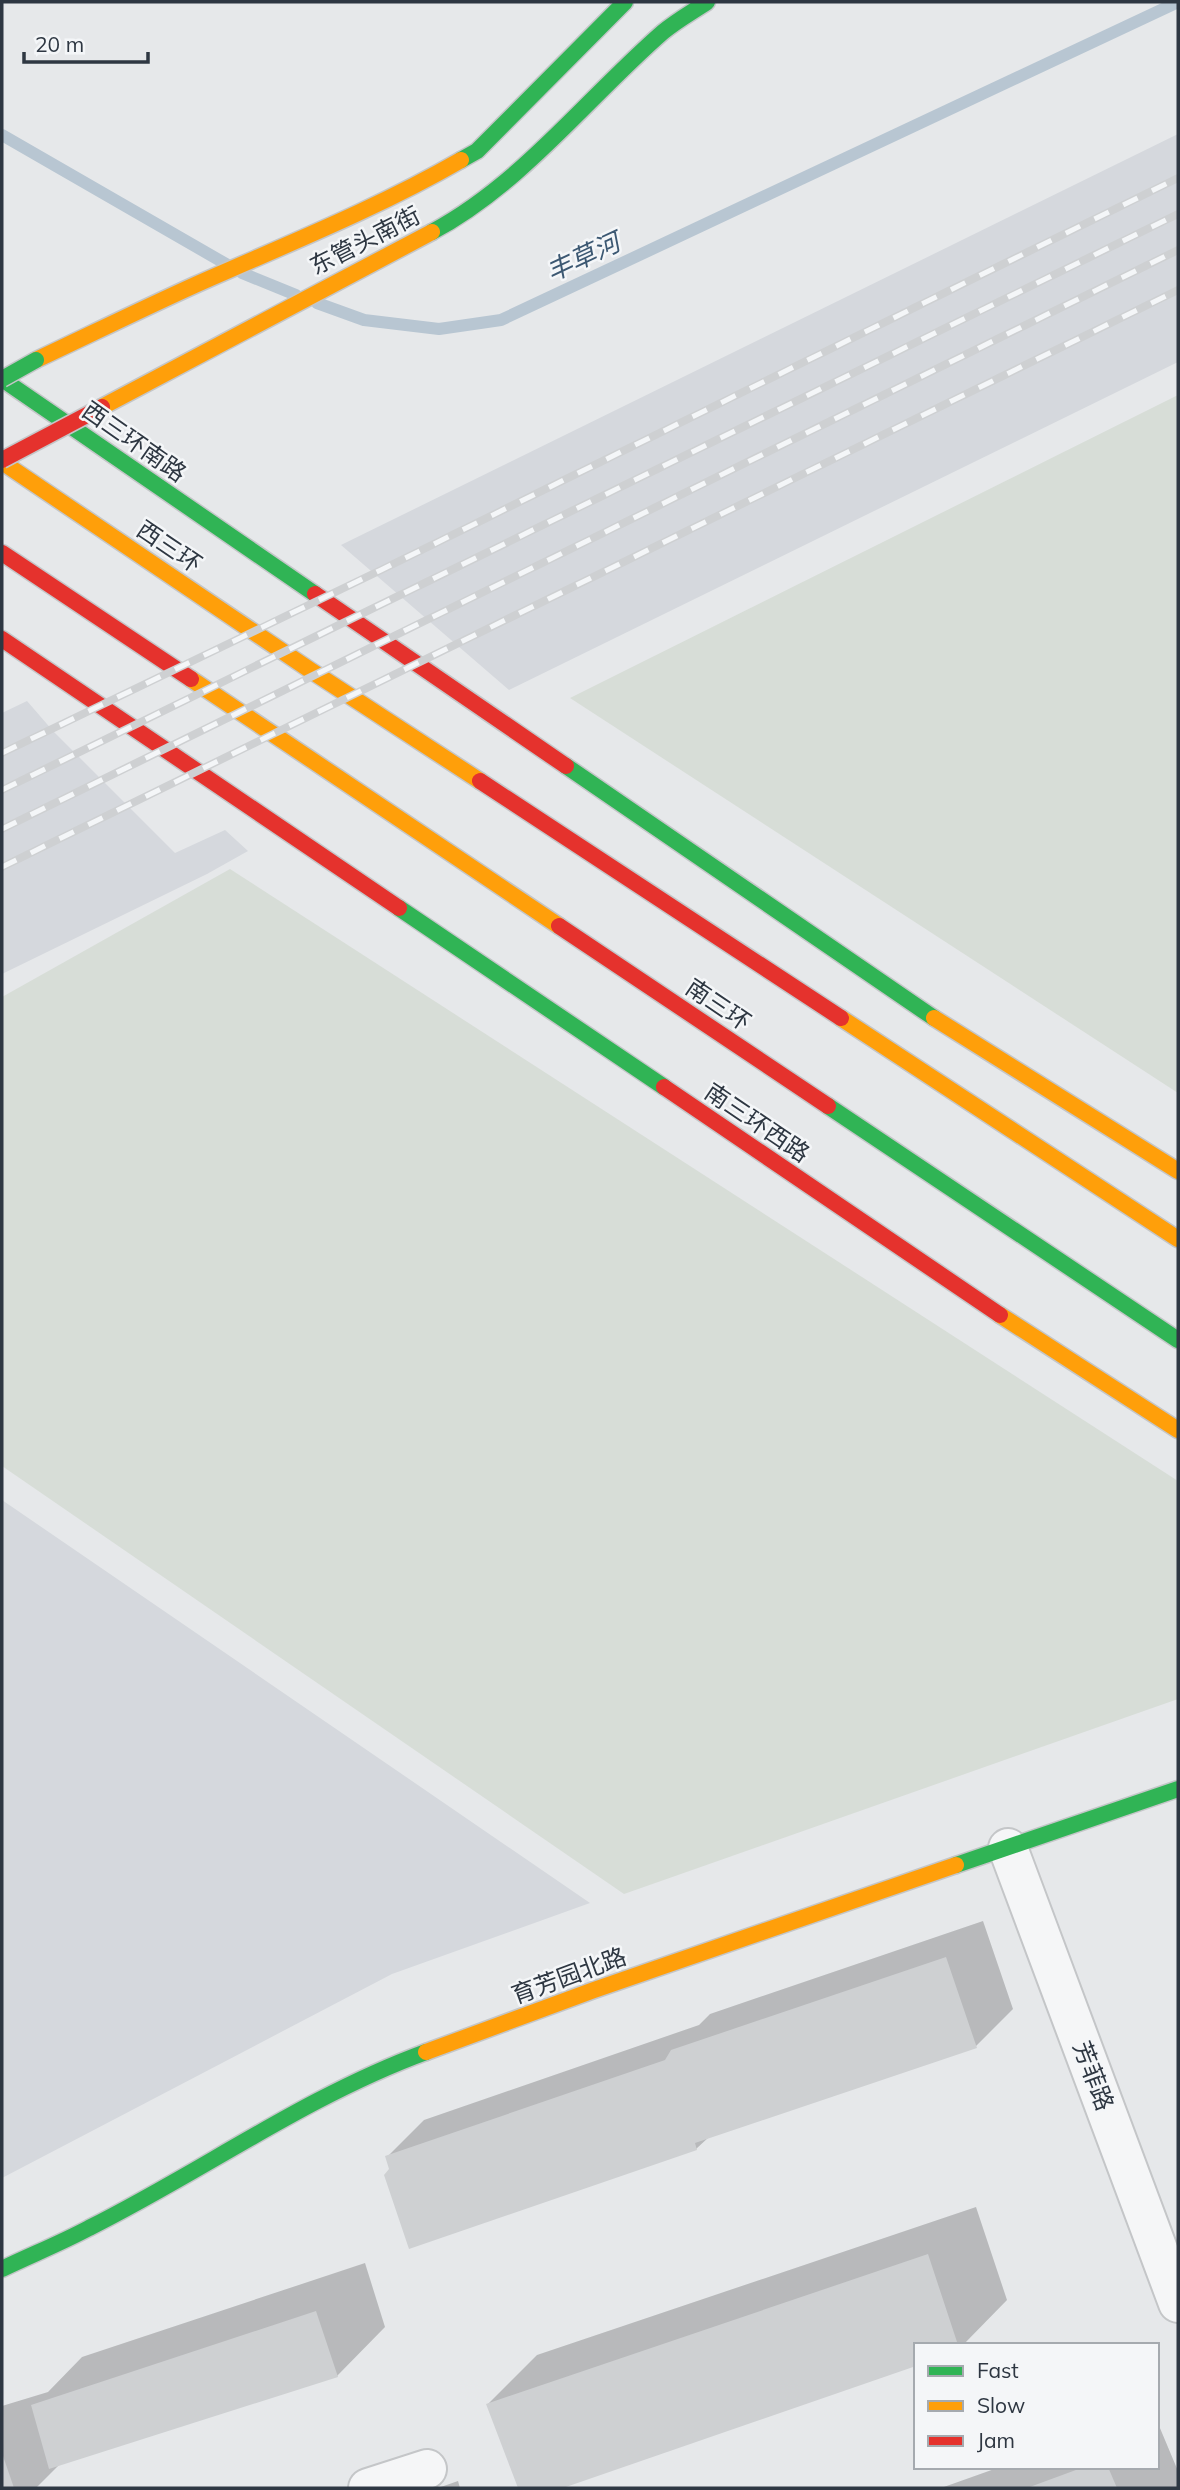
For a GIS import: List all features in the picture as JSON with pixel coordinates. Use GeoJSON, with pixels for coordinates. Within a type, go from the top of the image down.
{"type":"FeatureCollection","features":[{"type":"Feature","properties":{"kind":"main road","name":"东管头南街"},"geometry":{"type":"LineString","coordinates":[[2,379],[36,360],[426,180],[477,151],[625,2]]}},
{"type":"Feature","properties":{"kind":"main road","name":"东管头南街"},"geometry":{"type":"LineString","coordinates":[[2,461],[346,275],[448,223],[525,166],[664,31],[707,2]]}},
{"type":"Feature","properties":{"kind":"main road","name":"西三环南路"},"geometry":{"type":"LineString","coordinates":[[2,379],[962,1037],[1178,1171]]}},
{"type":"Feature","properties":{"kind":"main road","name":"西三环"},"geometry":{"type":"LineString","coordinates":[[2,461],[310,670],[1178,1239]]}},
{"type":"Feature","properties":{"kind":"main road","name":"南三环"},"geometry":{"type":"LineString","coordinates":[[2,553],[1178,1340]]}},
{"type":"Feature","properties":{"kind":"main road","name":"南三环西路"},"geometry":{"type":"LineString","coordinates":[[2,639],[985,1305],[1178,1430]]}},
{"type":"Feature","properties":{"kind":"main road","name":"育芳园北路"},"geometry":{"type":"LineString","coordinates":[[2,2269],[90,2228],[311,2103],[391,2065],[594,1990],[1178,1789]]}},
{"type":"Feature","properties":{"kind":"street","name":"芳菲路"},"geometry":{"type":"LineString","coordinates":[[1008,1848],[1178,2303]]}},
{"type":"Feature","properties":{"kind":"street"},"geometry":{"type":"LineString","coordinates":[[368,2488],[427,2469]]}},
{"type":"Feature","properties":{"kind":"shaded area"},"geometry":{"type":"Polygon","coordinates":[[[1178,134],[1178,362],[509,690],[341,545],[1178,134]]]}},
{"type":"Feature","properties":{"kind":"shaded area"},"geometry":{"type":"Polygon","coordinates":[[[1178,395],[1178,1093],[570,698],[1178,395]]]}},
{"type":"Feature","properties":{"kind":"shaded area"},"geometry":{"type":"Polygon","coordinates":[[[27,701],[53,731],[175,853],[225,830],[248,851],[207,874],[2,974],[2,713],[27,701]]]}},
{"type":"Feature","properties":{"kind":"shaded area"},"geometry":{"type":"Polygon","coordinates":[[[230,869],[1178,1481],[1178,1699],[624,1894],[2,1466],[2,997],[230,869]]]}},
{"type":"Feature","properties":{"kind":"shaded area"},"geometry":{"type":"Polygon","coordinates":[[[2,1500],[590,1903],[392,1974],[2,2178],[2,1500]]]}},
{"type":"Feature","properties":{"kind":"building"},"geometry":{"type":"Polygon","coordinates":[[[946,1957],[977,2048],[695,2143],[697,2150],[409,2249],[384,2175],[389,2169],[385,2156],[665,2060],[671,2050],[946,1957]]]}},
{"type":"Feature","properties":{"kind":"building"},"geometry":{"type":"Polygon","coordinates":[[[928,2254],[957,2343],[914,2343],[914,2367],[563,2488],[518,2488],[486,2404],[928,2254]]]}},
{"type":"Feature","properties":{"kind":"building"},"geometry":{"type":"Polygon","coordinates":[[[316,2311],[338,2377],[49,2469],[31,2405],[316,2311]]]}},
{"type":"Feature","properties":{"kind":"building"},"geometry":{"type":"Polygon","coordinates":[[[2,2453],[14,2488],[2,2488],[2,2453]]]}},
{"type":"Feature","properties":{"kind":"building"},"geometry":{"type":"Polygon","coordinates":[[[1079,2469],[1109,2469],[1117,2488],[1027,2488],[1079,2469]]]}},
{"type":"Feature","properties":{"kind":"waterway","name":"丰草河"},"geometry":{"type":"LineString","coordinates":[[317,303],[364,320],[439,329],[501,320],[1178,2]]}},
{"type":"Feature","properties":{"kind":"waterway","name":"丰草河"},"geometry":{"type":"LineString","coordinates":[[2,135],[226,264]]}},
{"type":"Feature","properties":{"kind":"waterway","name":"丰草河"},"geometry":{"type":"LineString","coordinates":[[242,273],[296,295]]}},
{"type":"Feature","properties":{"kind":"railway"},"geometry":{"type":"LineString","coordinates":[[2,753],[1178,178]]}},
{"type":"Feature","properties":{"kind":"railway"},"geometry":{"type":"LineString","coordinates":[[2,790],[1178,214]]}},
{"type":"Feature","properties":{"kind":"railway"},"geometry":{"type":"LineString","coordinates":[[2,829],[1178,250]]}},
{"type":"Feature","properties":{"kind":"railway"},"geometry":{"type":"LineString","coordinates":[[2,867],[1178,290]]}},
{"type":"Feature","properties":{"kind":"traffic: fast"},"geometry":{"type":"LineString","coordinates":[[461,160],[477,151],[625,2]]}},
{"type":"Feature","properties":{"kind":"traffic: fast"},"geometry":{"type":"LineString","coordinates":[[432,232],[496,190],[553,139],[663,32],[707,2]]}},
{"type":"Feature","properties":{"kind":"traffic: fast"},"geometry":{"type":"LineString","coordinates":[[2,379],[36,360]]}},
{"type":"Feature","properties":{"kind":"traffic: fast"},"geometry":{"type":"LineString","coordinates":[[2,379],[315,594]]}},
{"type":"Feature","properties":{"kind":"traffic: fast"},"geometry":{"type":"LineString","coordinates":[[566,766],[934,1018]]}},
{"type":"Feature","properties":{"kind":"traffic: fast"},"geometry":{"type":"LineString","coordinates":[[399,908],[664,1087]]}},
{"type":"Feature","properties":{"kind":"traffic: fast"},"geometry":{"type":"LineString","coordinates":[[828,1106],[1178,1340]]}},
{"type":"Feature","properties":{"kind":"traffic: fast"},"geometry":{"type":"LineString","coordinates":[[956,1865],[1178,1789]]}},
{"type":"Feature","properties":{"kind":"traffic: fast"},"geometry":{"type":"LineString","coordinates":[[2,2269],[131,2206],[339,2090],[426,2052]]}},
{"type":"Feature","properties":{"kind":"traffic: slow"},"geometry":{"type":"LineString","coordinates":[[36,360],[195,285],[363,211],[461,160]]}},
{"type":"Feature","properties":{"kind":"traffic: slow"},"geometry":{"type":"LineString","coordinates":[[102,407],[432,232]]}},
{"type":"Feature","properties":{"kind":"traffic: slow"},"geometry":{"type":"LineString","coordinates":[[2,462],[480,781]]}},
{"type":"Feature","properties":{"kind":"traffic: slow"},"geometry":{"type":"LineString","coordinates":[[191,679],[559,926]]}},
{"type":"Feature","properties":{"kind":"traffic: slow"},"geometry":{"type":"LineString","coordinates":[[841,1018],[1178,1239]]}},
{"type":"Feature","properties":{"kind":"traffic: slow"},"geometry":{"type":"LineString","coordinates":[[934,1018],[1178,1171]]}},
{"type":"Feature","properties":{"kind":"traffic: slow"},"geometry":{"type":"LineString","coordinates":[[1000,1315],[1178,1430]]}},
{"type":"Feature","properties":{"kind":"traffic: slow"},"geometry":{"type":"LineString","coordinates":[[426,2052],[594,1990],[956,1865]]}},
{"type":"Feature","properties":{"kind":"traffic: jam"},"geometry":{"type":"LineString","coordinates":[[2,460],[102,407]]}},
{"type":"Feature","properties":{"kind":"traffic: jam"},"geometry":{"type":"LineString","coordinates":[[2,553],[191,679]]}},
{"type":"Feature","properties":{"kind":"traffic: jam"},"geometry":{"type":"LineString","coordinates":[[315,594],[566,766]]}},
{"type":"Feature","properties":{"kind":"traffic: jam"},"geometry":{"type":"LineString","coordinates":[[2,639],[399,908]]}},
{"type":"Feature","properties":{"kind":"traffic: jam"},"geometry":{"type":"LineString","coordinates":[[480,781],[841,1018]]}},
{"type":"Feature","properties":{"kind":"traffic: jam"},"geometry":{"type":"LineString","coordinates":[[559,926],[828,1106]]}},
{"type":"Feature","properties":{"kind":"traffic: jam"},"geometry":{"type":"LineString","coordinates":[[664,1087],[1000,1315]]}}]}
